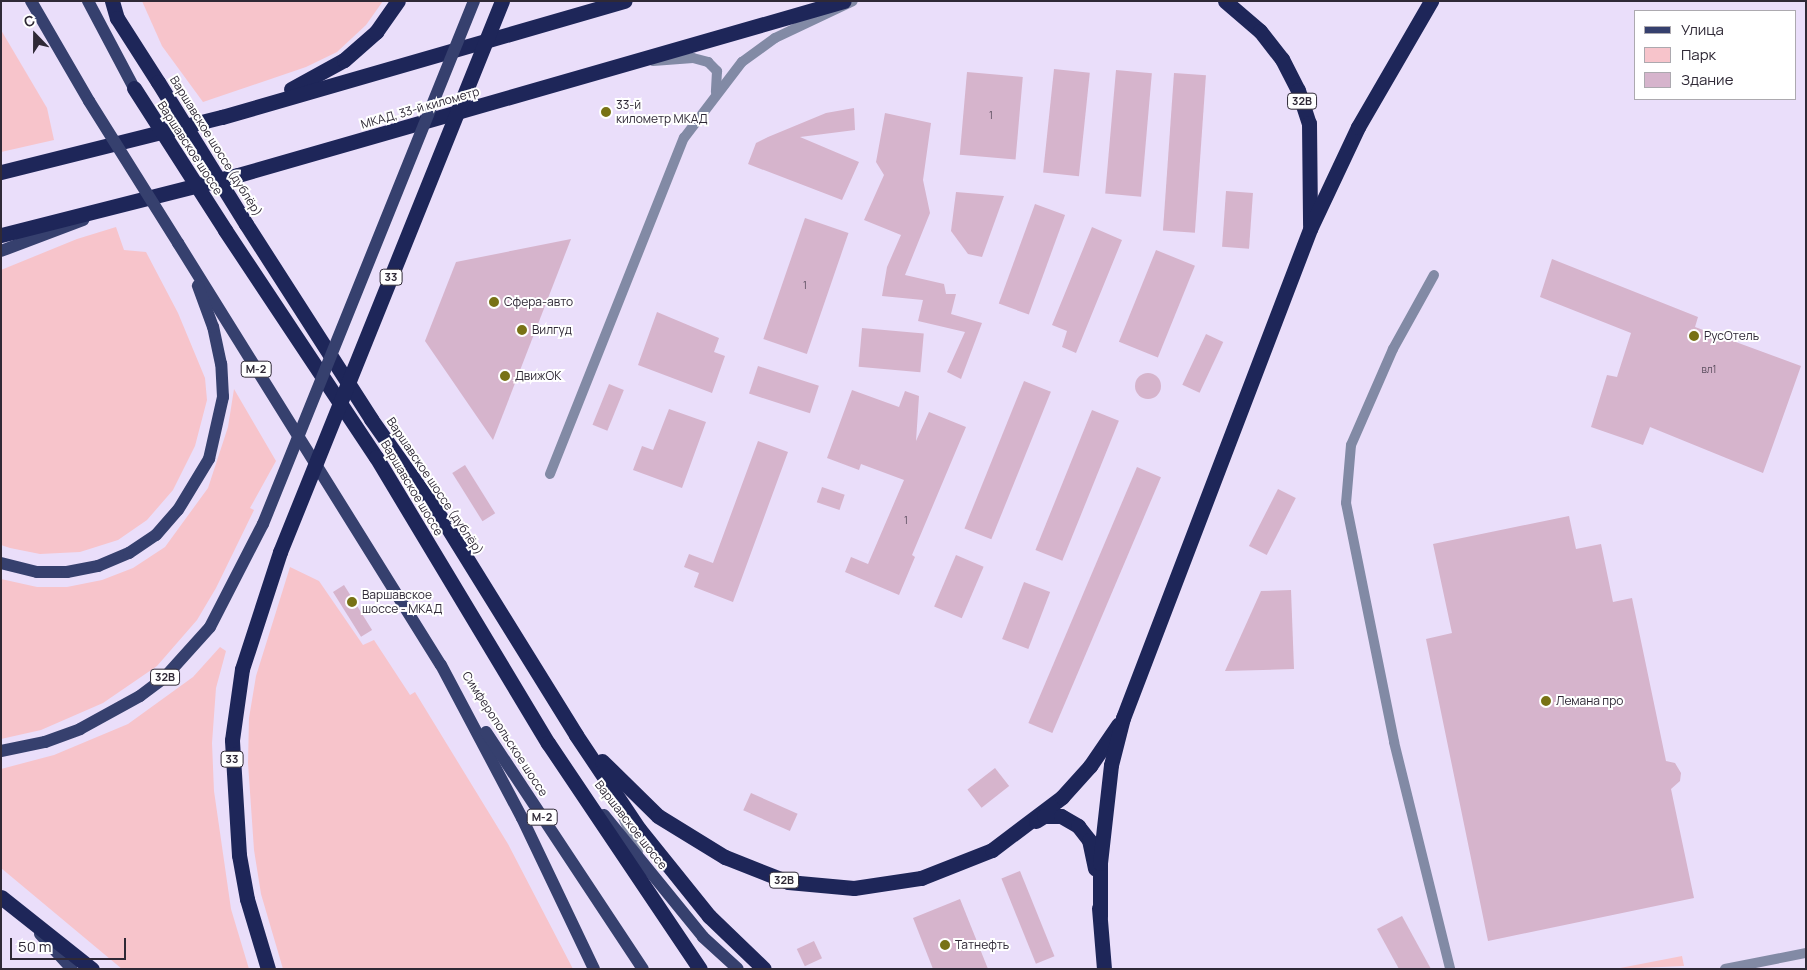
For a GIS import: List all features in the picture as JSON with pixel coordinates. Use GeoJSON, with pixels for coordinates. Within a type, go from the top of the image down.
{"type":"FeatureCollection","features":[{"type":"Feature","properties":{"kind":"highway"},"geometry":{"type":"LineString","coordinates":[[112,1],[117,18]]}},
{"type":"Feature","properties":{"kind":"highway"},"geometry":{"type":"LineString","coordinates":[[222,117],[304,84],[344,60],[376,32],[398,1]]}},
{"type":"Feature","properties":{"kind":"highway","name":"33"},"geometry":{"type":"LineString","coordinates":[[268,969],[247,899],[239,855],[232,740],[242,669],[280,552],[502,1]]}},
{"type":"Feature","properties":{"kind":"highway"},"geometry":{"type":"LineString","coordinates":[[1,172],[222,117],[625,1]]}},
{"type":"Feature","properties":{"kind":"highway","name":"МКАД, 33-й километр"},"geometry":{"type":"LineString","coordinates":[[1,235],[160,196],[844,1]]}},
{"type":"Feature","properties":{"kind":"highway","name":"32B"},"geometry":{"type":"LineString","coordinates":[[1225,1],[1260,31],[1282,59],[1298,90],[1308,123],[1310,229]]}},
{"type":"Feature","properties":{"kind":"highway"},"geometry":{"type":"LineString","coordinates":[[1100,916],[1100,863],[1111,765],[1123,718],[1310,229],[1358,127],[1431,1]]}},
{"type":"Feature","properties":{"kind":"highway","name":"Варшавское шоссе (дублёр)"},"geometry":{"type":"LineString","coordinates":[[117,18],[371,419],[446,525],[576,735],[670,871],[709,916],[764,969]]}},
{"type":"Feature","properties":{"kind":"highway","name":"Варшавское шоссе"},"geometry":{"type":"LineString","coordinates":[[134,88],[225,230],[376,457],[548,743]]}},
{"type":"Feature","properties":{"kind":"highway","name":"32B"},"geometry":{"type":"LineString","coordinates":[[576,735],[658,816],[726,857],[788,882],[854,888],[921,878],[992,850],[1062,798],[1090,766],[1123,718]]}},
{"type":"Feature","properties":{"kind":"highway"},"geometry":{"type":"LineString","coordinates":[[548,743],[700,969]]}},
{"type":"Feature","properties":{"kind":"highway"},"geometry":{"type":"LineString","coordinates":[[1026,826],[1044,816],[1061,816],[1078,826],[1089,840],[1094,856],[1104,969]]}},
{"type":"Feature","properties":{"kind":"highway"},"geometry":{"type":"LineString","coordinates":[[1,897],[92,969]]}},
{"type":"Feature","properties":{"kind":"main road","name":"М-2"},"geometry":{"type":"LineString","coordinates":[[31,1],[89,101],[441,665]]}},
{"type":"Feature","properties":{"kind":"main road","name":"Варшавское шоссе"},"geometry":{"type":"LineString","coordinates":[[88,1],[134,88]]}},
{"type":"Feature","properties":{"kind":"main road","name":"Варшавское шоссе (дублёр)"},"geometry":{"type":"LineString","coordinates":[[105,1],[117,18]]}},
{"type":"Feature","properties":{"kind":"main road","name":"32B"},"geometry":{"type":"LineString","coordinates":[[1,751],[45,742],[80,729],[140,696],[165,677],[210,627],[263,524],[474,1]]}},
{"type":"Feature","properties":{"kind":"main road"},"geometry":{"type":"LineString","coordinates":[[1,251],[160,196]]}},
{"type":"Feature","properties":{"kind":"main road"},"geometry":{"type":"LineString","coordinates":[[1,563],[37,572],[67,572],[98,566],[121,556],[156,535],[178,510],[197,482],[218,427],[223,397],[221,364],[213,327],[178,243]]}},
{"type":"Feature","properties":{"kind":"main road"},"geometry":{"type":"LineString","coordinates":[[441,665],[504,782],[594,969]]}},
{"type":"Feature","properties":{"kind":"main road","name":"Симферопольское шоссе"},"geometry":{"type":"LineString","coordinates":[[441,665],[642,969]]}},
{"type":"Feature","properties":{"kind":"main road","name":"Варшавское шоссе"},"geometry":{"type":"LineString","coordinates":[[548,743],[643,866],[704,938],[738,969]]}},
{"type":"Feature","properties":{"kind":"main road"},"geometry":{"type":"LineString","coordinates":[[19,912],[72,969]]}},
{"type":"Feature","properties":{"kind":"street"},"geometry":{"type":"LineString","coordinates":[[550,474],[667,174],[684,138],[742,62],[775,38],[853,1]]}},
{"type":"Feature","properties":{"kind":"street"},"geometry":{"type":"LineString","coordinates":[[602,71],[655,60],[693,58],[708,62],[717,71],[719,83],[715,95]]}},
{"type":"Feature","properties":{"kind":"street"},"geometry":{"type":"LineString","coordinates":[[1434,275],[1393,349],[1351,445],[1346,503],[1394,742],[1450,969]]}},
{"type":"Feature","properties":{"kind":"street"},"geometry":{"type":"LineString","coordinates":[[606,779],[643,866],[682,943]]}},
{"type":"Feature","properties":{"kind":"street"},"geometry":{"type":"LineString","coordinates":[[1725,969],[1806,953]]}},
{"type":"Feature","properties":{"kind":"green space"},"geometry":{"type":"Polygon","coordinates":[[[142,1],[383,1],[366,25],[337,52],[306,67],[203,102],[162,46],[142,1]]]}},
{"type":"Feature","properties":{"kind":"green space"},"geometry":{"type":"Polygon","coordinates":[[[1,30],[47,108],[54,140],[1,152],[1,30]]]}},
{"type":"Feature","properties":{"kind":"green space"},"geometry":{"type":"Polygon","coordinates":[[[116,227],[124,250],[146,252],[178,313],[205,378],[207,400],[195,446],[173,490],[147,520],[118,540],[80,552],[40,554],[1,545],[1,270],[77,239],[116,227]]]}},
{"type":"Feature","properties":{"kind":"green space"},"geometry":{"type":"Polygon","coordinates":[[[234,389],[276,461],[250,508],[254,510],[216,588],[197,620],[157,666],[103,703],[41,730],[1,739],[1,579],[37,587],[67,587],[102,580],[133,568],[165,547],[208,488],[228,427],[234,389]]]}},
{"type":"Feature","properties":{"kind":"green space"},"geometry":{"type":"Polygon","coordinates":[[[290,567],[319,581],[363,645],[374,640],[410,695],[415,692],[508,844],[573,969],[283,969],[261,894],[254,850],[248,763],[249,718],[256,676],[290,567]]]}},
{"type":"Feature","properties":{"kind":"green space"},"geometry":{"type":"Polygon","coordinates":[[[220,647],[226,651],[216,688],[212,743],[214,791],[231,909],[249,969],[122,969],[1,868],[1,769],[54,755],[128,724],[193,677],[220,647]]]}},
{"type":"Feature","properties":{"kind":"green space"},"geometry":{"type":"Polygon","coordinates":[[[1682,956],[1684,966],[1615,969],[1682,956]]]}},
{"type":"Feature","properties":{"kind":"building"},"geometry":{"type":"Polygon","coordinates":[[[1054,69],[1090,73],[1079,176],[1043,172],[1054,69]]]}},
{"type":"Feature","properties":{"kind":"building"},"geometry":{"type":"Polygon","coordinates":[[[1116,70],[1152,73],[1141,197],[1105,194],[1116,70]]]}},
{"type":"Feature","properties":{"kind":"building"},"geometry":{"type":"Polygon","coordinates":[[[967,72],[1023,77],[1016,160],[960,155],[967,72]]]}},
{"type":"Feature","properties":{"kind":"building"},"geometry":{"type":"Polygon","coordinates":[[[1174,73],[1206,75],[1195,233],[1163,231],[1174,73]]]}},
{"type":"Feature","properties":{"kind":"building"},"geometry":{"type":"Polygon","coordinates":[[[854,108],[855,130],[800,137],[859,162],[842,200],[748,164],[756,143],[826,113],[854,108]]]}},
{"type":"Feature","properties":{"kind":"building"},"geometry":{"type":"Polygon","coordinates":[[[885,113],[931,123],[923,180],[930,213],[905,275],[944,284],[946,294],[956,294],[951,314],[982,323],[961,379],[947,372],[965,332],[918,321],[923,300],[882,296],[887,267],[901,235],[864,220],[884,175],[876,162],[885,113]]]}},
{"type":"Feature","properties":{"kind":"building"},"geometry":{"type":"Polygon","coordinates":[[[1226,191],[1253,193],[1249,249],[1222,247],[1226,191]]]}},
{"type":"Feature","properties":{"kind":"building"},"geometry":{"type":"Polygon","coordinates":[[[956,192],[1004,196],[982,257],[968,254],[951,231],[956,192]]]}},
{"type":"Feature","properties":{"kind":"building"},"geometry":{"type":"Polygon","coordinates":[[[1035,204],[1065,215],[1029,315],[999,304],[1035,204]]]}},
{"type":"Feature","properties":{"kind":"building"},"geometry":{"type":"Polygon","coordinates":[[[805,218],[848,233],[807,354],[763,339],[805,218]]]}},
{"type":"Feature","properties":{"kind":"building"},"geometry":{"type":"Polygon","coordinates":[[[1092,227],[1122,240],[1076,353],[1062,347],[1067,331],[1052,325],[1092,227]]]}},
{"type":"Feature","properties":{"kind":"building","name":"Сфера-авто"},"geometry":{"type":"Polygon","coordinates":[[[571,239],[493,440],[425,341],[456,262],[571,239]]]}},
{"type":"Feature","properties":{"kind":"building"},"geometry":{"type":"Polygon","coordinates":[[[1156,250],[1195,266],[1158,358],[1119,342],[1156,250]]]}},
{"type":"Feature","properties":{"kind":"building"},"geometry":{"type":"Polygon","coordinates":[[[1552,259],[1698,317],[1695,327],[1801,366],[1763,473],[1650,427],[1643,445],[1591,427],[1607,375],[1617,377],[1631,333],[1540,297],[1552,259]]]}},
{"type":"Feature","properties":{"kind":"building"},"geometry":{"type":"Polygon","coordinates":[[[657,312],[719,338],[714,352],[725,356],[712,393],[638,365],[657,312]]]}},
{"type":"Feature","properties":{"kind":"building"},"geometry":{"type":"Polygon","coordinates":[[[862,328],[924,333],[920,372],[859,367],[862,328]]]}},
{"type":"Feature","properties":{"kind":"building"},"geometry":{"type":"Polygon","coordinates":[[[1206,334],[1223,342],[1200,393],[1182,385],[1206,334]]]}},
{"type":"Feature","properties":{"kind":"building"},"geometry":{"type":"Polygon","coordinates":[[[758,366],[819,386],[810,413],[749,394],[758,366]]]}},
{"type":"Feature","properties":{"kind":"building"},"geometry":{"type":"Polygon","coordinates":[[[1148,373],[1157,377],[1161,386],[1157,395],[1148,399],[1139,395],[1135,386],[1139,377],[1148,373]]]}},
{"type":"Feature","properties":{"kind":"building"},"geometry":{"type":"Polygon","coordinates":[[[1024,381],[1051,392],[991,539],[964,528],[1024,381]]]}},
{"type":"Feature","properties":{"kind":"building"},"geometry":{"type":"Polygon","coordinates":[[[609,384],[624,390],[607,431],[593,425],[609,384]]]}},
{"type":"Feature","properties":{"kind":"building"},"geometry":{"type":"Polygon","coordinates":[[[852,390],[899,407],[905,391],[919,396],[916,441],[929,412],[966,427],[912,555],[915,557],[899,595],[845,572],[851,557],[868,564],[904,480],[861,464],[859,470],[827,458],[852,390]]]}},
{"type":"Feature","properties":{"kind":"building"},"geometry":{"type":"Polygon","coordinates":[[[669,409],[706,422],[682,488],[633,470],[642,446],[653,450],[669,409]]]}},
{"type":"Feature","properties":{"kind":"building"},"geometry":{"type":"Polygon","coordinates":[[[1092,410],[1119,421],[1062,561],[1035,550],[1092,410]]]}},
{"type":"Feature","properties":{"kind":"building"},"geometry":{"type":"Polygon","coordinates":[[[758,441],[788,452],[733,602],[694,587],[699,573],[684,567],[689,554],[713,563],[758,441]]]}},
{"type":"Feature","properties":{"kind":"building"},"geometry":{"type":"Polygon","coordinates":[[[465,465],[495,513],[482,521],[452,473],[465,465]]]}},
{"type":"Feature","properties":{"kind":"building"},"geometry":{"type":"Polygon","coordinates":[[[1137,467],[1161,477],[1052,733],[1028,723],[1137,467]]]}},
{"type":"Feature","properties":{"kind":"building"},"geometry":{"type":"Polygon","coordinates":[[[822,487],[845,495],[839,510],[817,502],[822,487]]]}},
{"type":"Feature","properties":{"kind":"building"},"geometry":{"type":"Polygon","coordinates":[[[1278,489],[1296,498],[1267,555],[1249,546],[1278,489]]]}},
{"type":"Feature","properties":{"kind":"building","name":"Лемана про"},"geometry":{"type":"Polygon","coordinates":[[[1569,516],[1576,549],[1601,544],[1613,602],[1632,598],[1666,761],[1675,763],[1681,773],[1680,781],[1671,789],[1694,898],[1488,941],[1426,639],[1452,633],[1433,544],[1569,516]]]}},
{"type":"Feature","properties":{"kind":"building"},"geometry":{"type":"Polygon","coordinates":[[[956,555],[984,567],[962,618],[934,607],[956,555]]]}},
{"type":"Feature","properties":{"kind":"building"},"geometry":{"type":"Polygon","coordinates":[[[1024,582],[1050,592],[1028,649],[1002,639],[1024,582]]]}},
{"type":"Feature","properties":{"kind":"building"},"geometry":{"type":"Polygon","coordinates":[[[344,585],[372,630],[361,637],[333,592],[344,585]]]}},
{"type":"Feature","properties":{"kind":"building"},"geometry":{"type":"Polygon","coordinates":[[[1291,590],[1294,669],[1225,671],[1261,591],[1291,590]]]}},
{"type":"Feature","properties":{"kind":"building"},"geometry":{"type":"Polygon","coordinates":[[[995,768],[1009,786],[982,808],[967,790],[995,768]]]}},
{"type":"Feature","properties":{"kind":"building"},"geometry":{"type":"Polygon","coordinates":[[[751,793],[798,814],[790,831],[743,810],[751,793]]]}},
{"type":"Feature","properties":{"kind":"building"},"geometry":{"type":"Polygon","coordinates":[[[1020,871],[1054,956],[1036,964],[1001,878],[1020,871]]]}},
{"type":"Feature","properties":{"kind":"building"},"geometry":{"type":"Polygon","coordinates":[[[960,899],[988,969],[933,969],[913,918],[960,899]]]}},
{"type":"Feature","properties":{"kind":"building"},"geometry":{"type":"Polygon","coordinates":[[[1402,916],[1431,969],[1399,969],[1377,929],[1402,916]]]}},
{"type":"Feature","properties":{"kind":"building"},"geometry":{"type":"Polygon","coordinates":[[[814,941],[822,958],[805,966],[797,949],[814,941]]]}},
{"type":"Feature","properties":{"kind":"place","name":"33-й километр МКАД"},"geometry":{"type":"Point","coordinates":[606,112]}},
{"type":"Feature","properties":{"kind":"place","name":"Сфера-авто"},"geometry":{"type":"Point","coordinates":[494,302]}},
{"type":"Feature","properties":{"kind":"place","name":"Вилгуд"},"geometry":{"type":"Point","coordinates":[522,330]}},
{"type":"Feature","properties":{"kind":"place","name":"РусОтель"},"geometry":{"type":"Point","coordinates":[1694,336]}},
{"type":"Feature","properties":{"kind":"place","name":"ДвижОК"},"geometry":{"type":"Point","coordinates":[505,376]}},
{"type":"Feature","properties":{"kind":"place","name":"Варшавское шоссе - МКАД"},"geometry":{"type":"Point","coordinates":[352,602]}},
{"type":"Feature","properties":{"kind":"place","name":"Лемана про"},"geometry":{"type":"Point","coordinates":[1546,701]}},
{"type":"Feature","properties":{"kind":"place","name":"Татнефть"},"geometry":{"type":"Point","coordinates":[945,945]}}]}
